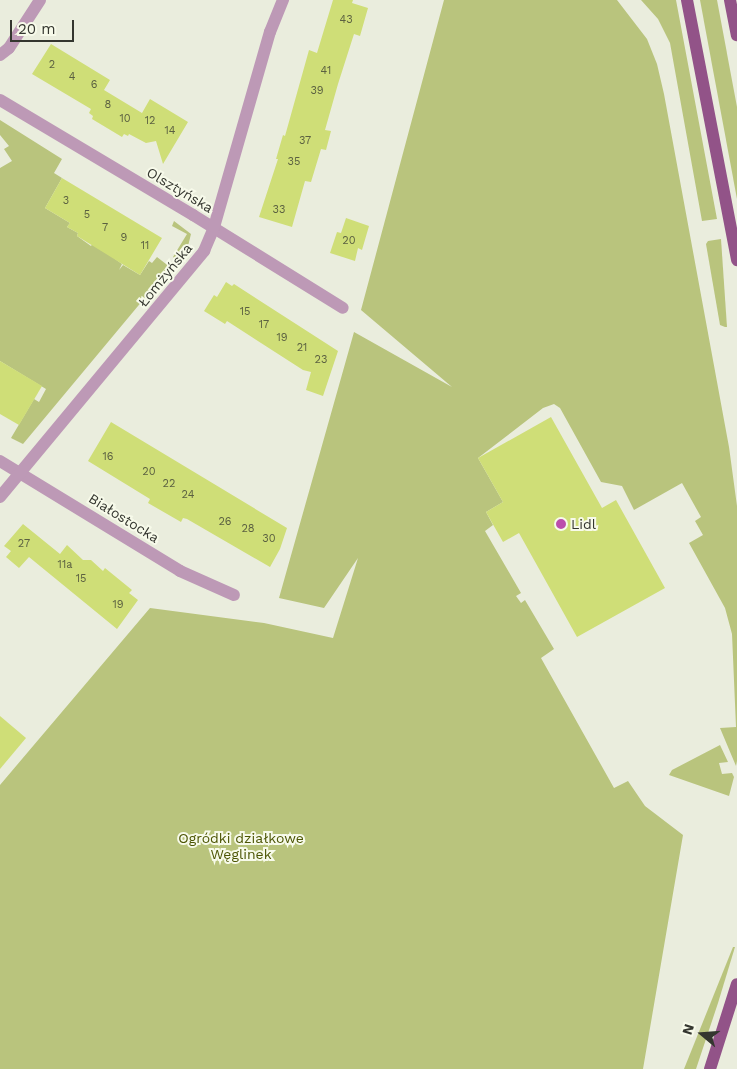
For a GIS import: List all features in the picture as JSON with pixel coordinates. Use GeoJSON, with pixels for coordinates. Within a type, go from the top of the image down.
{"type":"FeatureCollection","features":[{"type":"Feature","properties":{"kind":"main road"},"geometry":{"type":"LineString","coordinates":[[688,0],[737,260]]}},
{"type":"Feature","properties":{"kind":"main road"},"geometry":{"type":"LineString","coordinates":[[730,0],[737,35]]}},
{"type":"Feature","properties":{"kind":"main road"},"geometry":{"type":"LineString","coordinates":[[710,1069],[737,984]]}},
{"type":"Feature","properties":{"kind":"street"},"geometry":{"type":"LineString","coordinates":[[0,55],[9,48],[40,0]]}},
{"type":"Feature","properties":{"kind":"street","name":"Łomżyńska"},"geometry":{"type":"LineString","coordinates":[[0,497],[198,260],[214,228],[270,32],[283,0]]}},
{"type":"Feature","properties":{"kind":"street","name":"Olsztyńska"},"geometry":{"type":"LineString","coordinates":[[0,100],[214,228],[343,308]]}},
{"type":"Feature","properties":{"kind":"street","name":"Białostocka"},"geometry":{"type":"LineString","coordinates":[[0,461],[180,571],[234,595]]}},
{"type":"Feature","properties":{"kind":"green space","name":"Ogródki działkowe Węglinek"},"geometry":{"type":"Polygon","coordinates":[[[444,0],[617,0],[647,39],[657,64],[664,94],[729,447],[737,506],[736,766],[720,728],[736,727],[732,634],[725,608],[689,543],[703,535],[695,521],[701,517],[682,483],[634,510],[622,486],[601,482],[560,408],[554,404],[543,408],[478,458],[503,502],[486,512],[493,525],[485,531],[521,593],[516,596],[521,603],[525,600],[554,649],[541,658],[614,788],[628,781],[645,806],[683,835],[643,1069],[0,1069],[0,785],[150,608],[264,623],[333,638],[358,558],[324,608],[279,598],[354,332],[452,387],[361,310],[444,0]]]}},
{"type":"Feature","properties":{"kind":"green space"},"geometry":{"type":"Polygon","coordinates":[[[641,0],[676,0],[717,219],[702,221],[670,43],[658,19],[641,0]]]}},
{"type":"Feature","properties":{"kind":"green space"},"geometry":{"type":"Polygon","coordinates":[[[700,0],[717,0],[737,107],[737,199],[700,0]]]}},
{"type":"Feature","properties":{"kind":"green space"},"geometry":{"type":"Polygon","coordinates":[[[0,120],[62,159],[54,173],[62,178],[45,208],[70,223],[67,227],[78,233],[77,236],[91,246],[93,243],[122,264],[119,270],[123,265],[140,275],[149,261],[152,263],[157,257],[166,264],[169,261],[173,264],[23,444],[11,438],[34,399],[39,402],[46,389],[0,361],[0,168],[12,161],[4,149],[9,146],[0,135],[0,120]]]}},
{"type":"Feature","properties":{"kind":"green space"},"geometry":{"type":"Polygon","coordinates":[[[174,221],[191,234],[188,246],[177,260],[173,257],[187,234],[172,226],[174,221]]]}},
{"type":"Feature","properties":{"kind":"green space"},"geometry":{"type":"Polygon","coordinates":[[[721,239],[727,327],[720,325],[706,244],[708,241],[721,239]]]}},
{"type":"Feature","properties":{"kind":"green space"},"geometry":{"type":"Polygon","coordinates":[[[720,745],[728,762],[719,763],[722,774],[732,773],[734,777],[729,796],[669,775],[672,770],[720,745]]]}},
{"type":"Feature","properties":{"kind":"green space"},"geometry":{"type":"Polygon","coordinates":[[[733,947],[735,947],[696,1069],[684,1069],[733,947]]]}},
{"type":"Feature","properties":{"kind":"building"},"geometry":{"type":"Polygon","coordinates":[[[333,0],[353,0],[352,3],[368,8],[360,36],[354,34],[338,84],[325,130],[331,131],[326,150],[321,149],[311,182],[305,181],[292,227],[259,217],[278,159],[276,159],[283,135],[285,136],[309,50],[317,53],[333,0]]]}},
{"type":"Feature","properties":{"kind":"building"},"geometry":{"type":"Polygon","coordinates":[[[51,44],[110,80],[104,90],[142,113],[150,99],[188,122],[163,164],[156,141],[146,143],[129,134],[128,136],[124,134],[122,137],[92,119],[93,116],[89,113],[91,109],[32,74],[51,44]]]}},
{"type":"Feature","properties":{"kind":"building"},"geometry":{"type":"Polygon","coordinates":[[[62,178],[162,238],[140,275],[77,236],[78,233],[67,227],[70,223],[45,208],[62,178]]]}},
{"type":"Feature","properties":{"kind":"building"},"geometry":{"type":"Polygon","coordinates":[[[346,218],[369,226],[362,250],[358,248],[355,261],[330,253],[337,232],[341,233],[346,218]]]}},
{"type":"Feature","properties":{"kind":"building"},"geometry":{"type":"Polygon","coordinates":[[[226,282],[232,286],[234,284],[338,351],[323,396],[306,390],[311,372],[303,370],[227,321],[225,324],[204,311],[214,295],[217,297],[226,282]]]}},
{"type":"Feature","properties":{"kind":"building"},"geometry":{"type":"Polygon","coordinates":[[[0,361],[42,386],[19,425],[0,414],[0,361]]]}},
{"type":"Feature","properties":{"kind":"building","name":"Lidl"},"geometry":{"type":"Polygon","coordinates":[[[551,417],[602,508],[616,500],[665,588],[577,637],[519,533],[503,542],[486,512],[503,502],[478,458],[551,417]]]}},
{"type":"Feature","properties":{"kind":"building"},"geometry":{"type":"Polygon","coordinates":[[[111,422],[287,528],[280,549],[270,567],[187,519],[183,518],[181,522],[148,503],[150,499],[88,461],[111,422]]]}},
{"type":"Feature","properties":{"kind":"building"},"geometry":{"type":"Polygon","coordinates":[[[23,524],[60,554],[67,545],[83,560],[91,560],[103,571],[105,568],[132,590],[129,593],[138,600],[117,629],[29,557],[19,568],[6,557],[11,551],[4,546],[23,524]]]}},
{"type":"Feature","properties":{"kind":"building"},"geometry":{"type":"Polygon","coordinates":[[[0,716],[26,738],[0,769],[0,716]]]}},
{"type":"Feature","properties":{"kind":"place","name":"Lidl"},"geometry":{"type":"Point","coordinates":[561,524]}}]}
